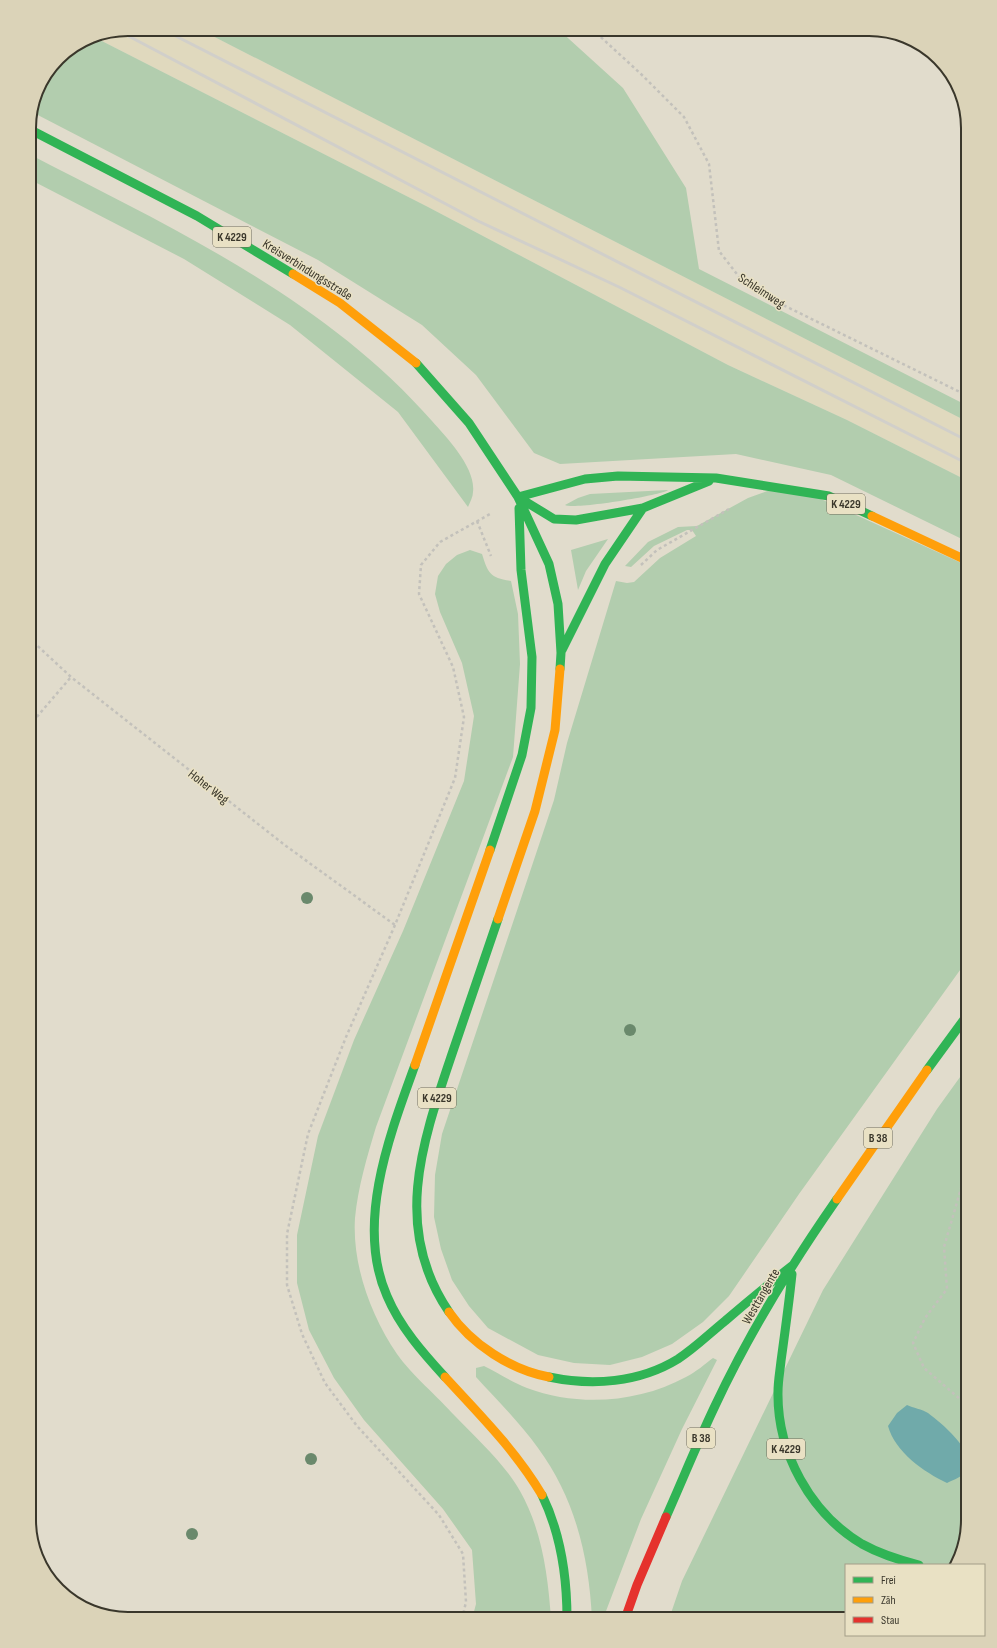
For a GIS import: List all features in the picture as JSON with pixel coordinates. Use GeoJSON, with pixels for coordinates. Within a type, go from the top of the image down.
{"type":"FeatureCollection","features":[{"type":"Feature","properties":{"kind":"main road","name":"Kreisverbindungsstraße"},"geometry":{"type":"LineString","coordinates":[[36,133],[197,216],[340,303],[421,366],[469,423],[518,497]]}},
{"type":"Feature","properties":{"kind":"main road"},"geometry":{"type":"LineString","coordinates":[[518,497],[577,481],[618,476],[716,478]]}},
{"type":"Feature","properties":{"kind":"main road"},"geometry":{"type":"LineString","coordinates":[[518,497],[554,519],[576,520],[643,508],[716,478]]}},
{"type":"Feature","properties":{"kind":"main road","name":"K 4229"},"geometry":{"type":"LineString","coordinates":[[716,478],[774,486],[829,496],[961,557]]}},
{"type":"Feature","properties":{"kind":"main road","name":"K 4229"},"geometry":{"type":"LineString","coordinates":[[518,497],[521,570],[532,657],[532,708],[522,755],[395,1125],[376,1202],[374,1232],[377,1266],[388,1297],[399,1319],[416,1344],[512,1453],[536,1483],[551,1515],[562,1556],[568,1600],[568,1612]]}},
{"type":"Feature","properties":{"kind":"main road","name":"K 4229"},"geometry":{"type":"LineString","coordinates":[[518,497],[549,564],[558,604],[561,653],[555,730],[535,810],[429,1123],[420,1162],[416,1195],[417,1223],[423,1260],[433,1286],[447,1311],[467,1334],[488,1352],[513,1366],[544,1377],[576,1382],[615,1380],[640,1374],[671,1362],[702,1340],[793,1265]]}},
{"type":"Feature","properties":{"kind":"main road"},"geometry":{"type":"LineString","coordinates":[[561,653],[605,564],[643,508]]}},
{"type":"Feature","properties":{"kind":"main road","name":"Westtangente"},"geometry":{"type":"LineString","coordinates":[[627,1612],[636,1585],[714,1408],[750,1338],[793,1265],[905,1099],[961,1023]]}},
{"type":"Feature","properties":{"kind":"main road","name":"K 4229"},"geometry":{"type":"LineString","coordinates":[[793,1265],[778,1397],[780,1425],[794,1469],[812,1500],[830,1520],[850,1536],[873,1550],[898,1561],[914,1564]]}},
{"type":"Feature","properties":{"kind":"path","name":"Schleimweg"},"geometry":{"type":"LineString","coordinates":[[600,36],[641,74],[684,117],[709,164],[719,251],[740,278],[773,300],[961,393]]}},
{"type":"Feature","properties":{"kind":"path"},"geometry":{"type":"LineString","coordinates":[[605,564],[630,575],[657,550],[735,506]]}},
{"type":"Feature","properties":{"kind":"path"},"geometry":{"type":"LineString","coordinates":[[477,521],[494,566],[508,571],[521,570]]}},
{"type":"Feature","properties":{"kind":"path","name":"Hoher Weg"},"geometry":{"type":"LineString","coordinates":[[36,644],[71,677],[286,846],[395,925]]}},
{"type":"Feature","properties":{"kind":"path"},"geometry":{"type":"LineString","coordinates":[[36,718],[71,677]]}},
{"type":"Feature","properties":{"kind":"path"},"geometry":{"type":"LineString","coordinates":[[961,1188],[944,1246],[948,1289],[925,1318],[913,1343],[924,1368],[961,1400]]}},
{"type":"Feature","properties":{"kind":"shaded area"},"geometry":{"type":"Polygon","coordinates":[[[128,36],[213,36],[961,418],[961,477],[847,420],[728,365],[428,207],[101,40],[128,36]]]}},
{"type":"Feature","properties":{"kind":"green space"},"geometry":{"type":"Polygon","coordinates":[[[213,36],[566,36],[623,88],[686,188],[699,269],[961,402],[961,418],[213,36]]]}},
{"type":"Feature","properties":{"kind":"green space"},"geometry":{"type":"Polygon","coordinates":[[[101,40],[428,207],[728,365],[847,420],[961,477],[961,539],[831,475],[736,454],[560,464],[534,453],[476,375],[422,325],[318,260],[37,115],[43,93],[55,72],[72,55],[82,48],[101,40]]]}},
{"type":"Feature","properties":{"kind":"green space"},"geometry":{"type":"Polygon","coordinates":[[[36,158],[137,210],[244,269],[295,302],[344,338],[390,377],[432,421],[459,454],[470,473],[473,483],[473,494],[468,507],[398,412],[290,325],[184,259],[36,183],[36,158]]]}},
{"type":"Feature","properties":{"kind":"green space"},"geometry":{"type":"Polygon","coordinates":[[[668,490],[651,495],[618,501],[572,506],[565,505],[590,494],[668,490]]]}},
{"type":"Feature","properties":{"kind":"green space"},"geometry":{"type":"Polygon","coordinates":[[[770,490],[810,494],[961,563],[961,969],[799,1194],[729,1296],[703,1322],[672,1344],[642,1357],[610,1365],[574,1363],[538,1355],[488,1328],[469,1306],[452,1280],[441,1249],[434,1217],[435,1175],[442,1134],[554,800],[567,743],[616,581],[627,583],[634,582],[660,558],[696,536],[692,530],[687,530],[654,546],[631,567],[625,566],[648,542],[678,527],[697,526],[748,498],[770,490]]]}},
{"type":"Feature","properties":{"kind":"green space"},"geometry":{"type":"Polygon","coordinates":[[[608,539],[586,571],[578,590],[571,550],[608,539]]]}},
{"type":"Feature","properties":{"kind":"green space"},"geometry":{"type":"Polygon","coordinates":[[[470,550],[482,554],[486,566],[491,574],[498,578],[511,581],[518,614],[520,664],[513,757],[376,1127],[358,1195],[355,1218],[355,1236],[360,1272],[371,1307],[397,1354],[417,1377],[498,1461],[514,1481],[528,1506],[543,1553],[550,1612],[474,1612],[476,1604],[472,1550],[443,1509],[364,1420],[334,1378],[309,1330],[297,1283],[297,1235],[318,1136],[354,1040],[403,931],[464,781],[474,716],[462,663],[440,612],[435,594],[438,576],[446,564],[457,555],[470,550]]]}},
{"type":"Feature","properties":{"kind":"green space"},"geometry":{"type":"Polygon","coordinates":[[[961,1076],[961,1520],[958,1543],[951,1560],[949,1564],[845,1564],[845,1612],[671,1612],[682,1581],[823,1290],[937,1109],[961,1076]]]}},
{"type":"Feature","properties":{"kind":"green space"},"geometry":{"type":"Polygon","coordinates":[[[713,1358],[717,1360],[682,1429],[641,1519],[606,1612],[591,1612],[588,1573],[578,1529],[562,1487],[551,1467],[531,1439],[476,1377],[476,1368],[484,1366],[521,1386],[547,1394],[587,1400],[628,1397],[648,1392],[667,1386],[697,1370],[713,1358]]]}},
{"type":"Feature","properties":{"kind":"water"},"geometry":{"type":"Polygon","coordinates":[[[907,1405],[923,1410],[948,1430],[961,1445],[961,1476],[947,1483],[920,1467],[904,1453],[897,1444],[888,1426],[897,1413],[907,1405]]]}},
{"type":"Feature","properties":{"kind":"railway"},"geometry":{"type":"LineString","coordinates":[[128,36],[478,221],[619,287],[961,460]]}},
{"type":"Feature","properties":{"kind":"railway"},"geometry":{"type":"LineString","coordinates":[[176,36],[961,437]]}},
{"type":"Feature","properties":{"kind":"traffic: fast"},"geometry":{"type":"LineString","coordinates":[[36,133],[197,216],[293,274]]}},
{"type":"Feature","properties":{"kind":"traffic: fast"},"geometry":{"type":"LineString","coordinates":[[416,363],[469,423],[518,497],[549,564],[558,604],[561,653],[560,669]]}},
{"type":"Feature","properties":{"kind":"traffic: fast"},"geometry":{"type":"LineString","coordinates":[[518,497],[585,479],[618,476],[716,478],[829,496],[872,516]]}},
{"type":"Feature","properties":{"kind":"traffic: fast"},"geometry":{"type":"LineString","coordinates":[[518,497],[554,519],[576,520],[643,508],[709,481]]}},
{"type":"Feature","properties":{"kind":"traffic: fast"},"geometry":{"type":"LineString","coordinates":[[490,850],[522,755],[531,708],[532,657],[521,570],[519,508]]}},
{"type":"Feature","properties":{"kind":"traffic: fast"},"geometry":{"type":"LineString","coordinates":[[562,650],[605,564],[643,508]]}},
{"type":"Feature","properties":{"kind":"traffic: fast"},"geometry":{"type":"LineString","coordinates":[[449,1312],[431,1280],[421,1248],[417,1216],[418,1183],[423,1150],[432,1117],[498,919]]}},
{"type":"Feature","properties":{"kind":"traffic: fast"},"geometry":{"type":"LineString","coordinates":[[927,1070],[961,1024]]}},
{"type":"Feature","properties":{"kind":"traffic: fast"},"geometry":{"type":"LineString","coordinates":[[415,1065],[387,1149],[375,1209],[374,1239],[378,1268],[392,1307],[405,1329],[428,1359],[445,1377]]}},
{"type":"Feature","properties":{"kind":"traffic: fast"},"geometry":{"type":"LineString","coordinates":[[666,1517],[708,1422],[741,1354],[803,1249],[837,1199]]}},
{"type":"Feature","properties":{"kind":"traffic: fast"},"geometry":{"type":"LineString","coordinates":[[549,1377],[565,1380],[598,1382],[631,1378],[663,1367],[678,1359],[690,1350],[793,1265]]}},
{"type":"Feature","properties":{"kind":"traffic: fast"},"geometry":{"type":"LineString","coordinates":[[792,1274],[778,1392],[779,1414],[783,1437],[790,1458],[800,1479],[812,1498],[827,1516],[843,1531],[862,1544],[876,1551],[915,1564]]}},
{"type":"Feature","properties":{"kind":"traffic: fast"},"geometry":{"type":"LineString","coordinates":[[542,1495],[554,1525],[562,1556],[566,1587],[567,1612]]}},
{"type":"Feature","properties":{"kind":"traffic: slow"},"geometry":{"type":"LineString","coordinates":[[293,274],[340,303],[416,363]]}},
{"type":"Feature","properties":{"kind":"traffic: slow"},"geometry":{"type":"LineString","coordinates":[[872,516],[961,558]]}},
{"type":"Feature","properties":{"kind":"traffic: slow"},"geometry":{"type":"LineString","coordinates":[[498,919],[535,811],[555,730],[560,669]]}},
{"type":"Feature","properties":{"kind":"traffic: slow"},"geometry":{"type":"LineString","coordinates":[[415,1065],[490,850]]}},
{"type":"Feature","properties":{"kind":"traffic: slow"},"geometry":{"type":"LineString","coordinates":[[837,1199],[927,1070]]}},
{"type":"Feature","properties":{"kind":"traffic: slow"},"geometry":{"type":"LineString","coordinates":[[449,1312],[469,1335],[493,1354],[520,1368],[535,1374],[549,1377]]}},
{"type":"Feature","properties":{"kind":"traffic: slow"},"geometry":{"type":"LineString","coordinates":[[445,1377],[509,1448],[521,1463],[542,1495]]}},
{"type":"Feature","properties":{"kind":"traffic: jam"},"geometry":{"type":"LineString","coordinates":[[627,1612],[637,1585],[666,1517]]}}]}
